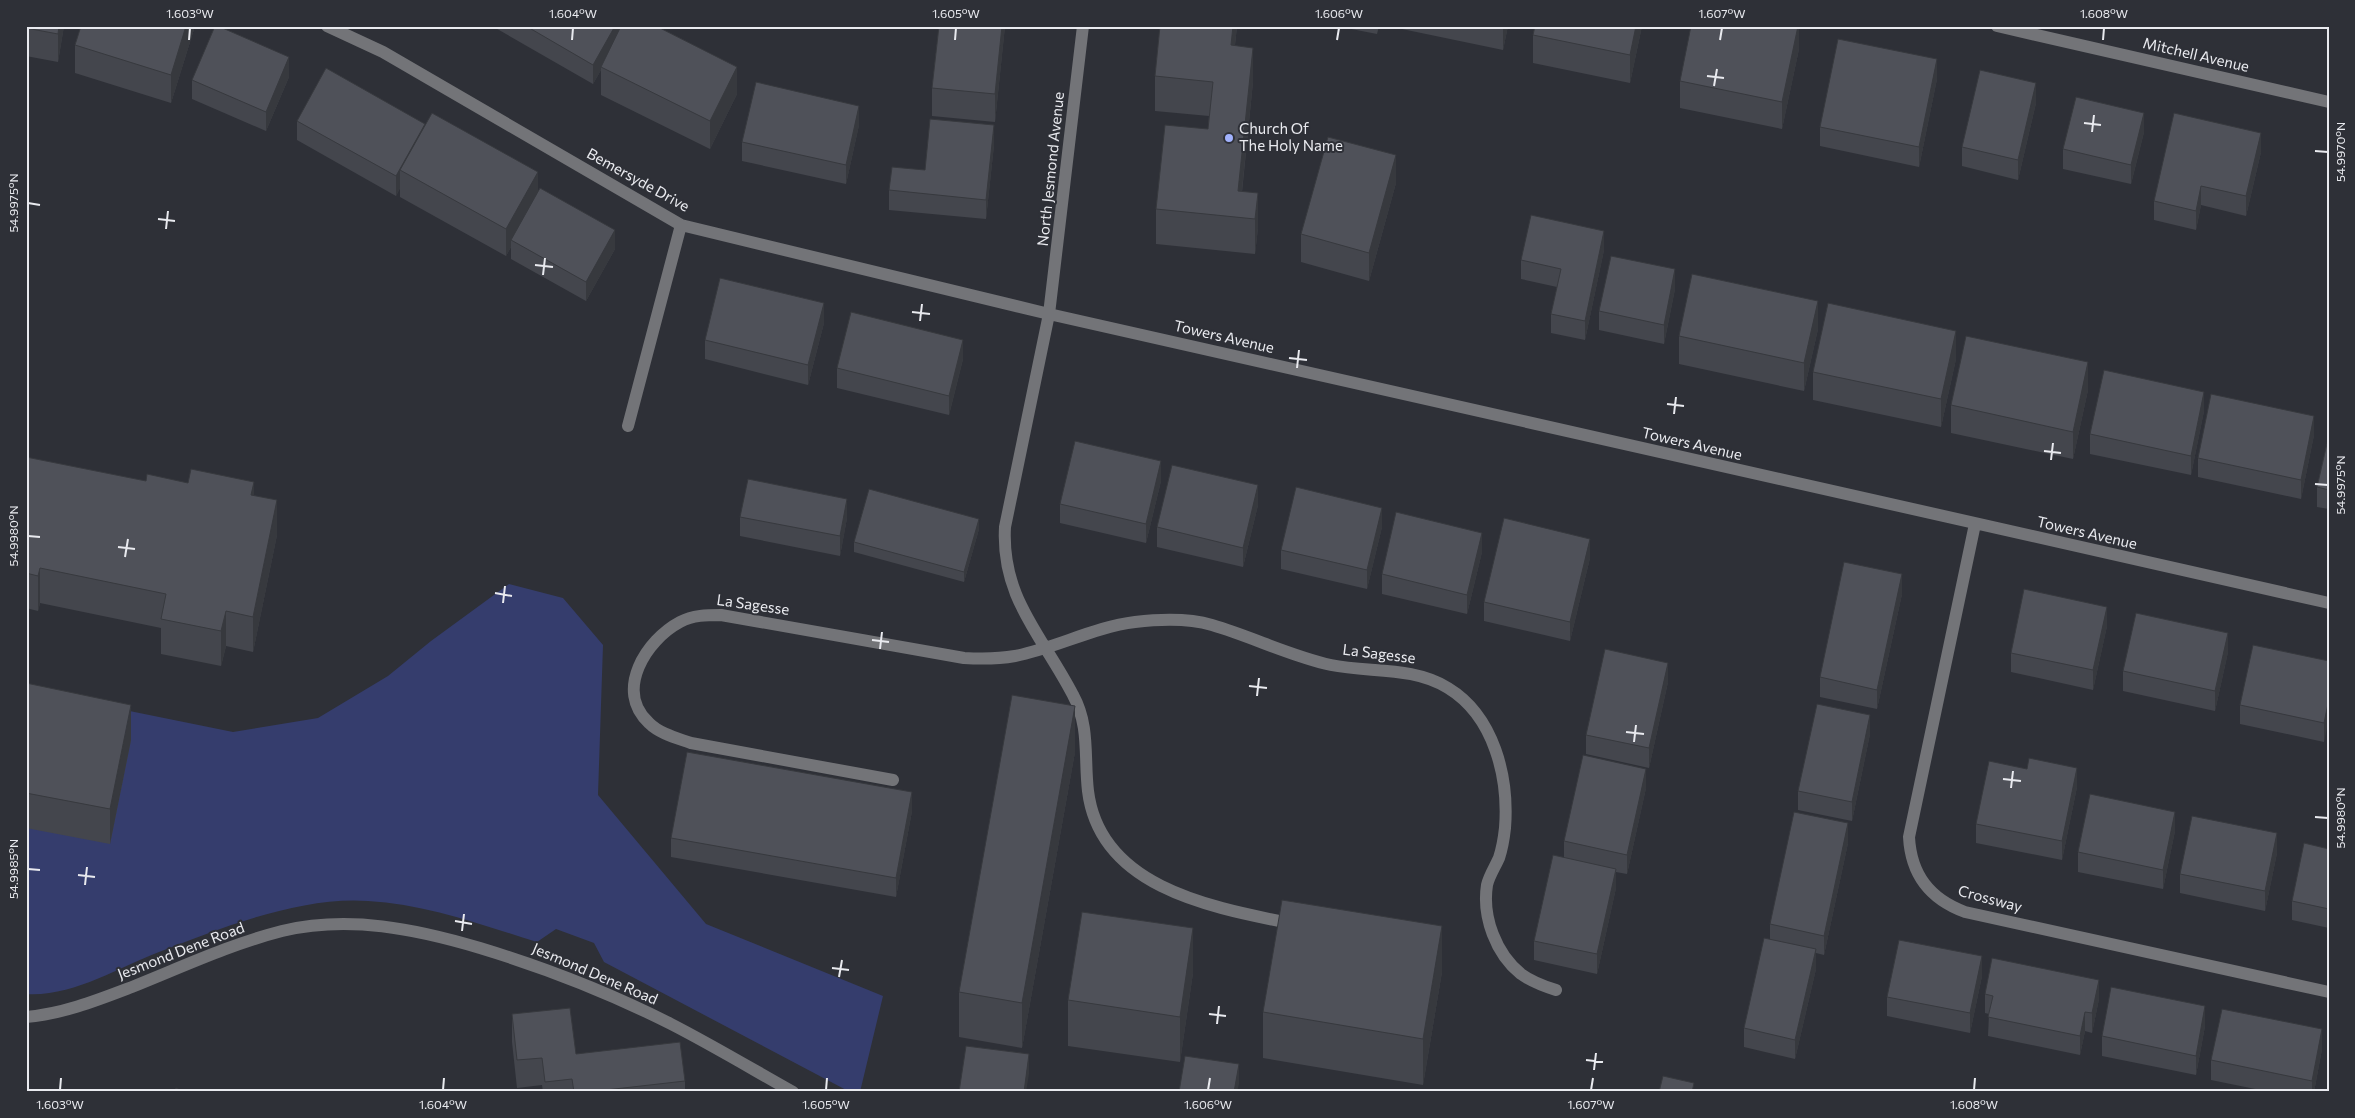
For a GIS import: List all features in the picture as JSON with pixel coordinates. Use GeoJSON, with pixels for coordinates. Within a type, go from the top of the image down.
{"type":"FeatureCollection","features":[{"type":"Feature","properties":{"kind":"street","name":"Bemersyde Drive"},"geometry":{"type":"LineString","coordinates":[[327,26],[383,52],[681,225],[1049,314]]}},
{"type":"Feature","properties":{"kind":"street","name":"North Jesmond Avenue"},"geometry":{"type":"LineString","coordinates":[[1049,314],[1083,26]]}},
{"type":"Feature","properties":{"kind":"street","name":"Mitchell Avenue"},"geometry":{"type":"LineString","coordinates":[[1997,26],[2329,102]]}},
{"type":"Feature","properties":{"kind":"street"},"geometry":{"type":"LineString","coordinates":[[628,426],[681,225]]}},
{"type":"Feature","properties":{"kind":"street"},"geometry":{"type":"LineString","coordinates":[[1049,314],[1005,527],[1004,549],[1008,574],[1014,592],[1074,696],[1082,714],[1087,743],[1088,791],[1095,820],[1112,847],[1130,866],[1161,887],[1187,898],[1230,911],[1305,926]]}},
{"type":"Feature","properties":{"kind":"street","name":"Towers Avenue"},"geometry":{"type":"LineString","coordinates":[[1049,314],[2329,603]]}},
{"type":"Feature","properties":{"kind":"street","name":"Crossway"},"geometry":{"type":"LineString","coordinates":[[1975,524],[1909,837],[1910,852],[1924,884],[1942,901],[1965,912],[2329,992]]}},
{"type":"Feature","properties":{"kind":"street","name":"La Sagesse"},"geometry":{"type":"LineString","coordinates":[[894,780],[691,743],[668,735],[649,724],[638,710],[633,690],[636,672],[647,651],[661,635],[680,622],[697,616],[721,614],[964,658],[993,659],[1017,656],[1133,622],[1173,619],[1210,625],[1305,659],[1339,666],[1416,674],[1447,687],[1470,704],[1488,731],[1500,761],[1505,797],[1505,828],[1500,855],[1488,883],[1485,908],[1492,933],[1502,952],[1520,973],[1536,984],[1556,990]]}},
{"type":"Feature","properties":{"kind":"street","name":"Jesmond Dene Road"},"geometry":{"type":"LineString","coordinates":[[26,1017],[51,1015],[109,996],[230,948],[283,931],[337,922],[395,927],[455,941],[573,979],[671,1024],[793,1092]]}},
{"type":"Feature","properties":{"kind":"shaded area"},"geometry":{"type":"Polygon","coordinates":[[[509,584],[563,598],[603,645],[598,795],[706,924],[883,996],[860,1092],[850,1092],[604,962],[594,943],[556,929],[537,942],[453,916],[389,903],[342,901],[316,903],[289,909],[208,933],[78,986],[43,994],[26,994],[26,690],[233,732],[318,718],[388,676],[431,641],[509,584]]]}},
{"type":"Feature","properties":{"kind":"building"},"geometry":{"type":"Polygon","coordinates":[[[26,26],[59,26],[58,34],[26,28],[26,26]]]}},
{"type":"Feature","properties":{"kind":"building"},"geometry":{"type":"Polygon","coordinates":[[[81,26],[186,26],[171,75],[75,45],[81,26]]]}},
{"type":"Feature","properties":{"kind":"building"},"geometry":{"type":"Polygon","coordinates":[[[215,26],[289,57],[266,112],[192,80],[215,26]]]}},
{"type":"Feature","properties":{"kind":"building"},"geometry":{"type":"Polygon","coordinates":[[[526,26],[615,26],[593,65],[526,26]]]}},
{"type":"Feature","properties":{"kind":"building"},"geometry":{"type":"Polygon","coordinates":[[[621,26],[656,26],[737,67],[710,121],[601,67],[621,26]]]}},
{"type":"Feature","properties":{"kind":"building"},"geometry":{"type":"Polygon","coordinates":[[[939,26],[1002,26],[995,94],[932,88],[939,26]]]}},
{"type":"Feature","properties":{"kind":"building","name":"Church Of The Holy Name"},"geometry":{"type":"Polygon","coordinates":[[[1160,26],[1233,26],[1231,45],[1253,48],[1238,191],[1258,193],[1255,219],[1156,209],[1165,125],[1208,129],[1213,82],[1155,76],[1160,26]]]}},
{"type":"Feature","properties":{"kind":"building"},"geometry":{"type":"Polygon","coordinates":[[[1535,26],[1636,26],[1630,55],[1533,35],[1535,26]]]}},
{"type":"Feature","properties":{"kind":"building"},"geometry":{"type":"Polygon","coordinates":[[[1691,26],[1798,26],[1782,102],[1680,81],[1691,26]]]}},
{"type":"Feature","properties":{"kind":"building"},"geometry":{"type":"Polygon","coordinates":[[[1838,39],[1937,59],[1919,147],[1820,127],[1838,39]]]}},
{"type":"Feature","properties":{"kind":"building"},"geometry":{"type":"Polygon","coordinates":[[[326,68],[425,124],[396,176],[297,121],[326,68]]]}},
{"type":"Feature","properties":{"kind":"building"},"geometry":{"type":"Polygon","coordinates":[[[1980,70],[2036,83],[2018,160],[1962,147],[1980,70]]]}},
{"type":"Feature","properties":{"kind":"building"},"geometry":{"type":"Polygon","coordinates":[[[756,82],[859,106],[846,165],[742,142],[756,82]]]}},
{"type":"Feature","properties":{"kind":"building"},"geometry":{"type":"Polygon","coordinates":[[[2076,97],[2144,113],[2131,165],[2063,149],[2076,97]]]}},
{"type":"Feature","properties":{"kind":"building"},"geometry":{"type":"Polygon","coordinates":[[[432,113],[538,172],[506,229],[400,170],[432,113]]]}},
{"type":"Feature","properties":{"kind":"building"},"geometry":{"type":"Polygon","coordinates":[[[2174,113],[2261,133],[2246,196],[2201,186],[2196,211],[2154,201],[2174,113]]]}},
{"type":"Feature","properties":{"kind":"building"},"geometry":{"type":"Polygon","coordinates":[[[930,119],[994,125],[986,200],[889,190],[892,167],[925,170],[930,119]]]}},
{"type":"Feature","properties":{"kind":"building"},"geometry":{"type":"Polygon","coordinates":[[[1328,137],[1396,155],[1369,253],[1301,234],[1328,137]]]}},
{"type":"Feature","properties":{"kind":"building"},"geometry":{"type":"Polygon","coordinates":[[[540,188],[615,230],[586,282],[511,240],[540,188]]]}},
{"type":"Feature","properties":{"kind":"building"},"geometry":{"type":"Polygon","coordinates":[[[1531,215],[1604,231],[1585,321],[1551,314],[1561,269],[1521,260],[1531,215]]]}},
{"type":"Feature","properties":{"kind":"building"},"geometry":{"type":"Polygon","coordinates":[[[1611,256],[1675,269],[1664,325],[1599,311],[1611,256]]]}},
{"type":"Feature","properties":{"kind":"building"},"geometry":{"type":"Polygon","coordinates":[[[1692,274],[1818,301],[1804,363],[1679,336],[1692,274]]]}},
{"type":"Feature","properties":{"kind":"building"},"geometry":{"type":"Polygon","coordinates":[[[720,278],[824,303],[808,365],[705,340],[720,278]]]}},
{"type":"Feature","properties":{"kind":"building"},"geometry":{"type":"Polygon","coordinates":[[[1828,303],[1956,331],[1941,399],[1813,372],[1828,303]]]}},
{"type":"Feature","properties":{"kind":"building"},"geometry":{"type":"Polygon","coordinates":[[[851,312],[963,340],[949,396],[837,368],[851,312]]]}},
{"type":"Feature","properties":{"kind":"building"},"geometry":{"type":"Polygon","coordinates":[[[1966,336],[2088,362],[2073,432],[1951,405],[1966,336]]]}},
{"type":"Feature","properties":{"kind":"building"},"geometry":{"type":"Polygon","coordinates":[[[2104,370],[2204,392],[2191,456],[2090,434],[2104,370]]]}},
{"type":"Feature","properties":{"kind":"building"},"geometry":{"type":"Polygon","coordinates":[[[2211,394],[2314,416],[2301,480],[2198,458],[2211,394]]]}},
{"type":"Feature","properties":{"kind":"building"},"geometry":{"type":"Polygon","coordinates":[[[2329,435],[2329,490],[2317,487],[2329,435]]]}},
{"type":"Feature","properties":{"kind":"building"},"geometry":{"type":"Polygon","coordinates":[[[1075,441],[1161,461],[1146,524],[1060,504],[1075,441]]]}},
{"type":"Feature","properties":{"kind":"building"},"geometry":{"type":"Polygon","coordinates":[[[26,457],[146,481],[147,474],[188,483],[191,469],[254,482],[251,495],[277,500],[253,617],[226,611],[221,631],[161,619],[166,594],[40,568],[38,576],[26,573],[26,457]]]}},
{"type":"Feature","properties":{"kind":"building"},"geometry":{"type":"Polygon","coordinates":[[[1172,465],[1258,485],[1243,548],[1157,527],[1172,465]]]}},
{"type":"Feature","properties":{"kind":"building"},"geometry":{"type":"Polygon","coordinates":[[[748,479],[847,499],[840,536],[740,517],[748,479]]]}},
{"type":"Feature","properties":{"kind":"building"},"geometry":{"type":"Polygon","coordinates":[[[1296,487],[1382,508],[1367,570],[1281,550],[1296,487]]]}},
{"type":"Feature","properties":{"kind":"building"},"geometry":{"type":"Polygon","coordinates":[[[869,489],[979,519],[964,572],[854,542],[869,489]]]}},
{"type":"Feature","properties":{"kind":"building"},"geometry":{"type":"Polygon","coordinates":[[[1396,512],[1482,533],[1467,595],[1382,574],[1396,512]]]}},
{"type":"Feature","properties":{"kind":"building"},"geometry":{"type":"Polygon","coordinates":[[[1504,518],[1590,539],[1570,622],[1484,602],[1504,518]]]}},
{"type":"Feature","properties":{"kind":"building"},"geometry":{"type":"Polygon","coordinates":[[[1844,562],[1902,574],[1877,690],[1820,677],[1844,562]]]}},
{"type":"Feature","properties":{"kind":"building"},"geometry":{"type":"Polygon","coordinates":[[[2024,589],[2107,607],[2093,670],[2011,653],[2024,589]]]}},
{"type":"Feature","properties":{"kind":"building"},"geometry":{"type":"Polygon","coordinates":[[[2136,613],[2228,633],[2215,691],[2123,671],[2136,613]]]}},
{"type":"Feature","properties":{"kind":"building"},"geometry":{"type":"Polygon","coordinates":[[[2253,645],[2329,661],[2329,699],[2324,723],[2240,705],[2253,645]]]}},
{"type":"Feature","properties":{"kind":"building"},"geometry":{"type":"Polygon","coordinates":[[[1605,649],[1668,663],[1649,748],[1586,735],[1605,649]]]}},
{"type":"Feature","properties":{"kind":"building"},"geometry":{"type":"Polygon","coordinates":[[[26,683],[131,705],[110,809],[26,793],[26,683]]]}},
{"type":"Feature","properties":{"kind":"building"},"geometry":{"type":"Polygon","coordinates":[[[1012,695],[1075,706],[1022,1003],[959,992],[1012,695]]]}},
{"type":"Feature","properties":{"kind":"building"},"geometry":{"type":"Polygon","coordinates":[[[1817,704],[1870,715],[1852,802],[1798,791],[1817,704]]]}},
{"type":"Feature","properties":{"kind":"building"},"geometry":{"type":"Polygon","coordinates":[[[687,752],[912,792],[896,878],[671,838],[687,752]]]}},
{"type":"Feature","properties":{"kind":"building"},"geometry":{"type":"Polygon","coordinates":[[[1583,755],[1646,769],[1627,855],[1564,841],[1583,755]]]}},
{"type":"Feature","properties":{"kind":"building"},"geometry":{"type":"Polygon","coordinates":[[[2029,758],[2077,768],[2062,841],[1976,824],[1989,761],[2027,769],[2029,758]]]}},
{"type":"Feature","properties":{"kind":"building"},"geometry":{"type":"Polygon","coordinates":[[[2090,794],[2175,812],[2163,870],[2078,852],[2090,794]]]}},
{"type":"Feature","properties":{"kind":"building"},"geometry":{"type":"Polygon","coordinates":[[[1794,812],[1848,823],[1824,936],[1770,924],[1794,812]]]}},
{"type":"Feature","properties":{"kind":"building"},"geometry":{"type":"Polygon","coordinates":[[[2192,816],[2277,833],[2265,891],[2180,874],[2192,816]]]}},
{"type":"Feature","properties":{"kind":"building"},"geometry":{"type":"Polygon","coordinates":[[[2304,843],[2329,849],[2329,909],[2292,901],[2304,843]]]}},
{"type":"Feature","properties":{"kind":"building"},"geometry":{"type":"Polygon","coordinates":[[[1553,855],[1616,869],[1597,954],[1534,941],[1553,855]]]}},
{"type":"Feature","properties":{"kind":"building"},"geometry":{"type":"Polygon","coordinates":[[[1282,900],[1442,926],[1423,1039],[1263,1012],[1282,900]]]}},
{"type":"Feature","properties":{"kind":"building"},"geometry":{"type":"Polygon","coordinates":[[[1082,912],[1193,928],[1180,1017],[1068,1000],[1082,912]]]}},
{"type":"Feature","properties":{"kind":"building"},"geometry":{"type":"Polygon","coordinates":[[[1764,938],[1816,949],[1795,1040],[1744,1028],[1764,938]]]}},
{"type":"Feature","properties":{"kind":"building"},"geometry":{"type":"Polygon","coordinates":[[[1899,940],[1982,956],[1970,1013],[1887,997],[1899,940]]]}},
{"type":"Feature","properties":{"kind":"building"},"geometry":{"type":"Polygon","coordinates":[[[1992,958],[2099,980],[2092,1013],[2085,1012],[2080,1036],[1988,1017],[1993,996],[1985,994],[1992,958]]]}},
{"type":"Feature","properties":{"kind":"building"},"geometry":{"type":"Polygon","coordinates":[[[2111,987],[2205,1006],[2196,1056],[2102,1036],[2111,987]]]}},
{"type":"Feature","properties":{"kind":"building"},"geometry":{"type":"Polygon","coordinates":[[[570,1008],[576,1054],[680,1042],[685,1081],[588,1092],[574,1092],[572,1079],[545,1082],[542,1058],[517,1060],[512,1014],[570,1008]]]}},
{"type":"Feature","properties":{"kind":"building"},"geometry":{"type":"Polygon","coordinates":[[[2222,1009],[2322,1029],[2312,1081],[2211,1060],[2222,1009]]]}},
{"type":"Feature","properties":{"kind":"building"},"geometry":{"type":"Polygon","coordinates":[[[966,1046],[1029,1054],[1024,1092],[959,1092],[966,1046]]]}},
{"type":"Feature","properties":{"kind":"building"},"geometry":{"type":"Polygon","coordinates":[[[1185,1056],[1239,1064],[1234,1092],[1179,1092],[1185,1056]]]}},
{"type":"Feature","properties":{"kind":"building"},"geometry":{"type":"Polygon","coordinates":[[[1663,1076],[1694,1083],[1692,1092],[1659,1092],[1663,1076]]]}},
{"type":"Feature","properties":{"kind":"building"},"geometry":{"type":"Polygon","coordinates":[[[176,1088],[184,1092],[174,1092],[176,1088]]]}},
{"type":"Feature","properties":{"kind":"place","name":"Church Of The Holy Name"},"geometry":{"type":"Point","coordinates":[1229,138]}}]}
